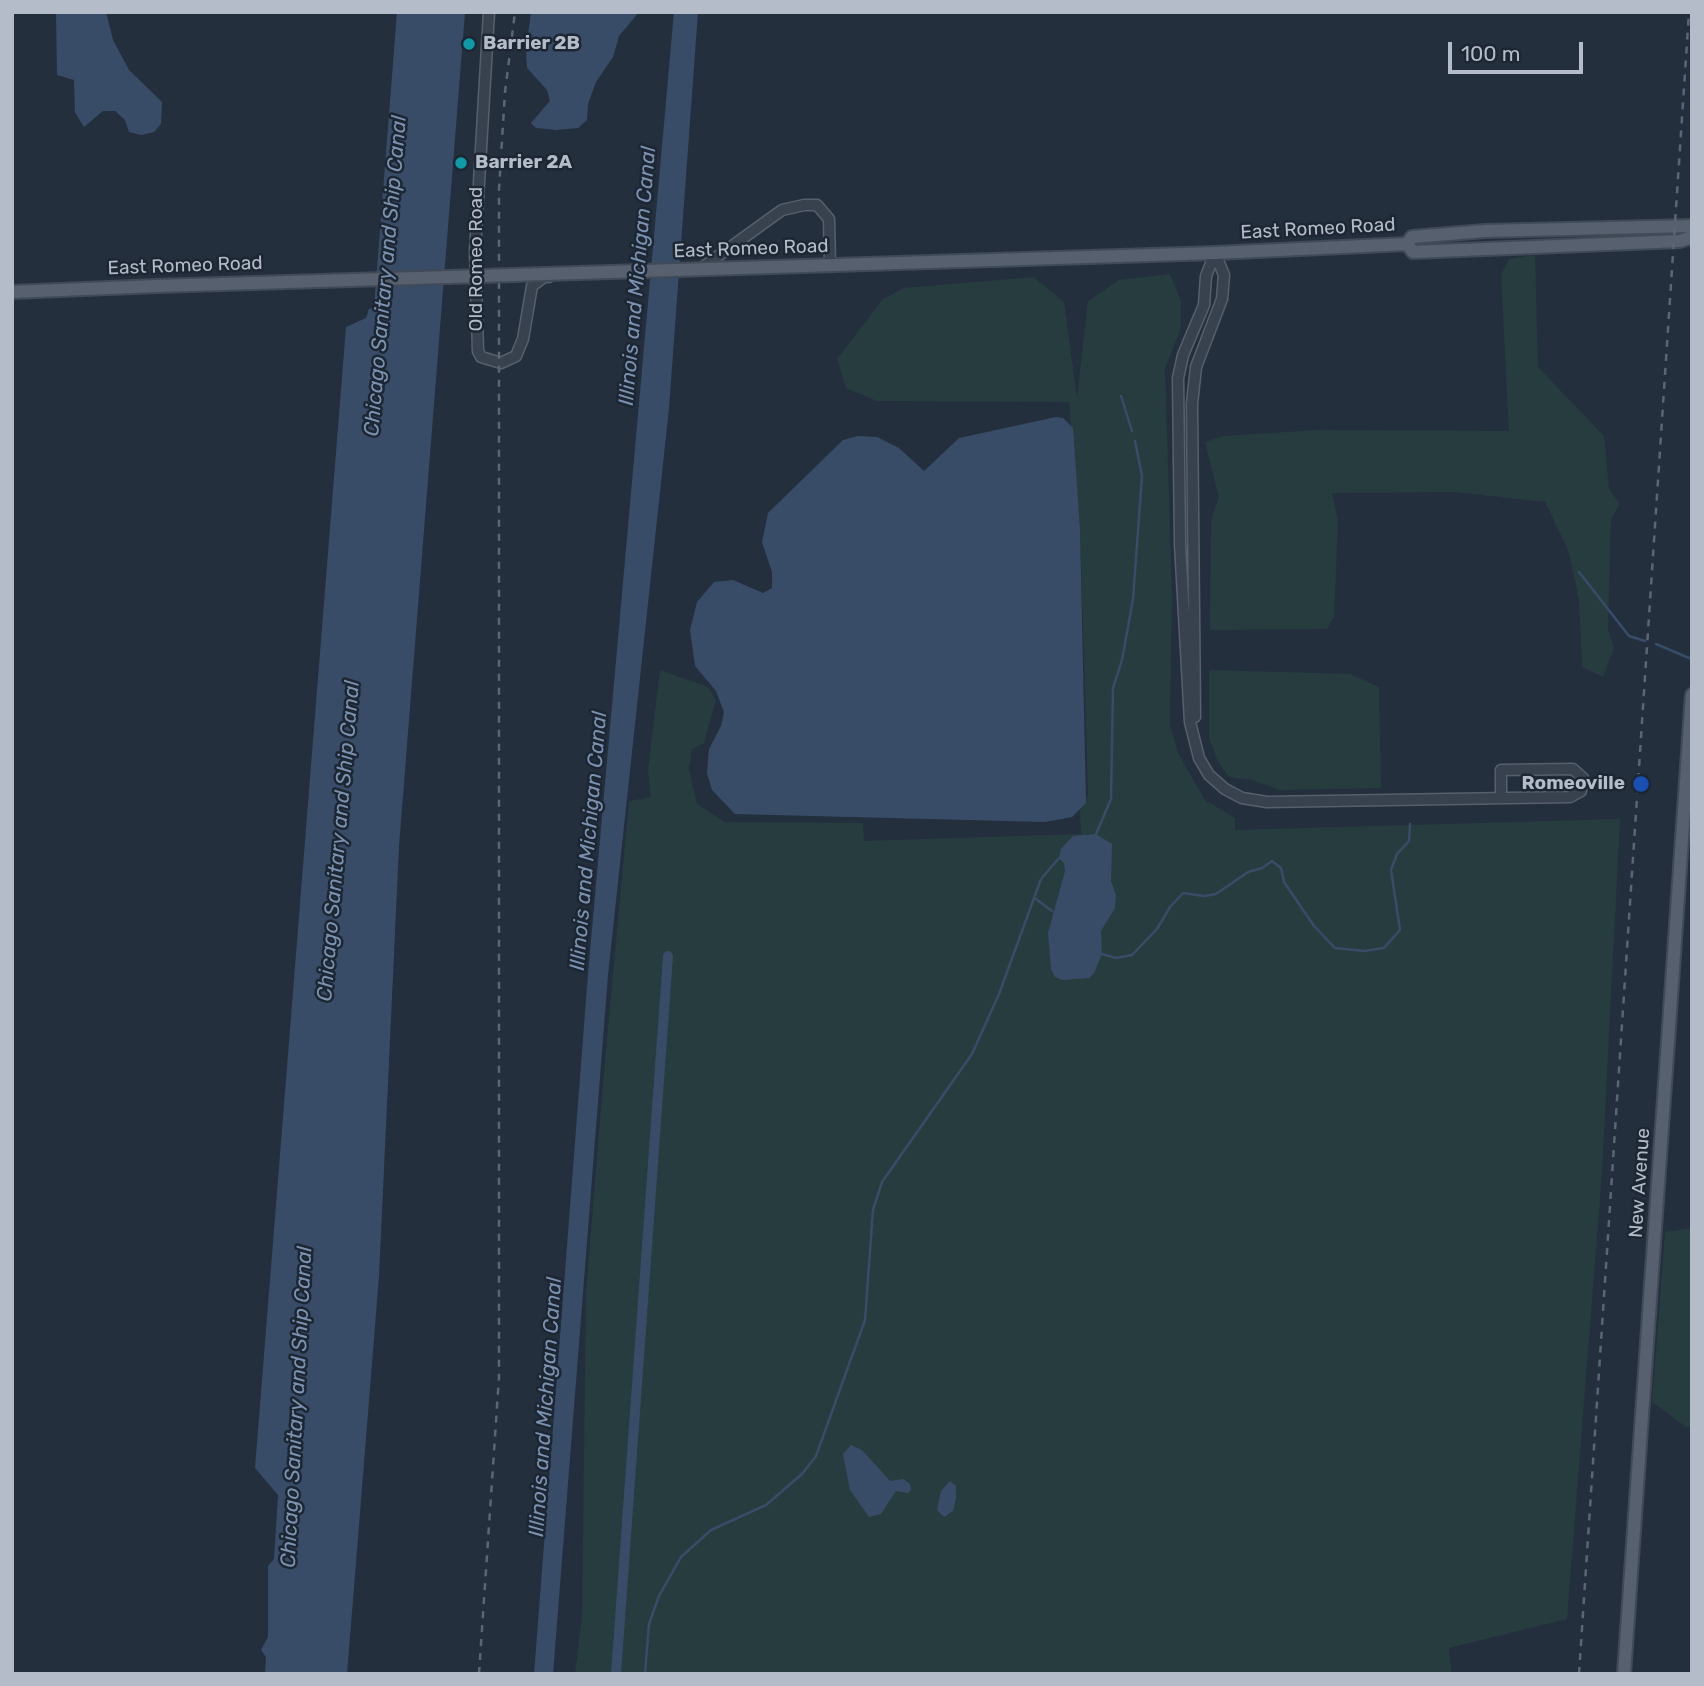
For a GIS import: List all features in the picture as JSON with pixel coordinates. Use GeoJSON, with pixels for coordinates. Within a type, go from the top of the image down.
{"type":"FeatureCollection","features":[{"type":"Feature","properties":{"kind":"main road","name":"East Romeo Road"},"geometry":{"type":"LineString","coordinates":[[1407,244],[1412,237],[1485,232],[1692,226]]}},
{"type":"Feature","properties":{"kind":"main road","name":"East Romeo Road"},"geometry":{"type":"LineString","coordinates":[[1407,244],[1413,252],[1680,241],[1692,237]]}},
{"type":"Feature","properties":{"kind":"main road","name":"East Romeo Road"},"geometry":{"type":"LineString","coordinates":[[12,292],[1215,253],[1407,244]]}},
{"type":"Feature","properties":{"kind":"main road","name":"New Avenue"},"geometry":{"type":"LineString","coordinates":[[1624,1674],[1692,695]]}},
{"type":"Feature","properties":{"kind":"street","name":"Old Romeo Road"},"geometry":{"type":"LineString","coordinates":[[489,12],[477,189],[478,351],[481,357],[495,363],[509,361],[516,356],[523,339],[533,286],[544,277],[683,274],[712,263],[782,210],[817,205],[829,219],[830,266]]}},
{"type":"Feature","properties":{"kind":"street"},"geometry":{"type":"LineString","coordinates":[[1215,253],[1206,276],[1204,305],[1183,355],[1178,378],[1180,544],[1189,722],[1199,758],[1209,775],[1233,794],[1255,801],[1570,797],[1581,791],[1583,778],[1573,769],[1500,771],[1501,797]]}},
{"type":"Feature","properties":{"kind":"street"},"geometry":{"type":"LineString","coordinates":[[1193,735],[1196,536],[1193,393],[1196,367],[1222,299],[1224,275],[1215,253]]}},
{"type":"Feature","properties":{"kind":"green space"},"geometry":{"type":"Polygon","coordinates":[[[1535,255],[1538,367],[1604,436],[1609,489],[1620,504],[1611,519],[1608,630],[1614,648],[1603,677],[1582,667],[1579,600],[1569,552],[1545,502],[1454,492],[1332,493],[1338,522],[1334,616],[1327,629],[1210,630],[1211,520],[1219,497],[1205,442],[1224,436],[1318,430],[1509,431],[1501,275],[1509,259],[1535,255]]]}},
{"type":"Feature","properties":{"kind":"green space"},"geometry":{"type":"Polygon","coordinates":[[[1170,274],[1181,301],[1181,328],[1165,368],[1172,596],[1170,724],[1178,753],[1205,800],[1235,818],[1235,830],[1620,819],[1602,1173],[1567,1619],[1449,1648],[1452,1674],[575,1674],[582,1616],[586,1291],[605,1061],[629,801],[651,797],[648,769],[660,670],[708,687],[716,700],[704,743],[692,749],[689,769],[697,804],[725,822],[863,823],[864,841],[1081,834],[1080,810],[1086,803],[1088,793],[1080,529],[1069,402],[877,401],[846,388],[837,359],[883,299],[904,288],[1034,277],[1064,302],[1077,398],[1088,301],[1119,280],[1170,274]]]}},
{"type":"Feature","properties":{"kind":"green space"},"geometry":{"type":"Polygon","coordinates":[[[1209,670],[1350,674],[1379,687],[1381,788],[1280,790],[1252,780],[1229,777],[1218,762],[1209,738],[1209,670]]]}},
{"type":"Feature","properties":{"kind":"green space"},"geometry":{"type":"Polygon","coordinates":[[[1692,1228],[1692,1427],[1686,1427],[1652,1402],[1665,1232],[1692,1228]]]}},
{"type":"Feature","properties":{"kind":"water"},"geometry":{"type":"Polygon","coordinates":[[[56,12],[106,12],[113,40],[129,70],[162,102],[161,124],[154,132],[141,135],[129,132],[125,120],[115,111],[103,111],[84,127],[75,112],[74,80],[57,75],[56,12]]]}},
{"type":"Feature","properties":{"kind":"water","name":"Chicago Sanitary and Ship Canal"},"geometry":{"type":"Polygon","coordinates":[[[397,12],[465,12],[399,846],[379,1276],[347,1674],[265,1674],[266,1657],[261,1650],[268,1637],[268,1566],[274,1559],[278,1495],[255,1468],[346,327],[366,318],[369,309],[374,307],[397,12]]]}},
{"type":"Feature","properties":{"kind":"water"},"geometry":{"type":"Polygon","coordinates":[[[531,12],[639,12],[619,36],[613,57],[596,82],[588,104],[587,120],[578,128],[536,128],[531,123],[550,101],[547,90],[527,68],[526,49],[531,12]]]}},
{"type":"Feature","properties":{"kind":"water","name":"Illinois and Michigan Canal"},"geometry":{"type":"Polygon","coordinates":[[[674,12],[698,12],[669,408],[608,975],[553,1674],[534,1674],[588,974],[674,12]]]}},
{"type":"Feature","properties":{"kind":"water"},"geometry":{"type":"Polygon","coordinates":[[[1056,417],[1063,418],[1073,428],[1080,529],[1086,803],[1072,817],[1045,822],[735,814],[712,790],[707,773],[709,749],[721,726],[724,712],[716,691],[695,666],[690,630],[697,602],[714,582],[733,580],[763,593],[772,588],[772,572],[762,542],[768,513],[843,440],[858,436],[877,437],[899,448],[924,471],[959,438],[1056,417]]]}},
{"type":"Feature","properties":{"kind":"water"},"geometry":{"type":"Polygon","coordinates":[[[1096,834],[1112,844],[1111,881],[1116,895],[1115,908],[1101,931],[1102,954],[1094,973],[1089,978],[1062,980],[1055,977],[1051,969],[1048,933],[1065,871],[1064,863],[1059,858],[1061,849],[1073,836],[1096,834]]]}},
{"type":"Feature","properties":{"kind":"water"},"geometry":{"type":"Polygon","coordinates":[[[851,1445],[862,1450],[890,1481],[903,1479],[910,1484],[911,1490],[908,1493],[896,1491],[881,1514],[869,1517],[850,1490],[843,1454],[851,1445]]]}},
{"type":"Feature","properties":{"kind":"water"},"geometry":{"type":"Polygon","coordinates":[[[950,1481],[956,1486],[956,1498],[953,1511],[944,1517],[937,1510],[941,1491],[950,1481]]]}},
{"type":"Feature","properties":{"kind":"waterway"},"geometry":{"type":"LineString","coordinates":[[1121,396],[1132,431]]}},
{"type":"Feature","properties":{"kind":"waterway"},"geometry":{"type":"LineString","coordinates":[[1096,834],[1111,799],[1113,688],[1122,660],[1133,599],[1142,476],[1135,441]]}},
{"type":"Feature","properties":{"kind":"waterway"},"geometry":{"type":"LineString","coordinates":[[1579,572],[1629,636],[1645,641]]}},
{"type":"Feature","properties":{"kind":"waterway"},"geometry":{"type":"LineString","coordinates":[[1656,644],[1689,658]]}},
{"type":"Feature","properties":{"kind":"waterway"},"geometry":{"type":"LineString","coordinates":[[1102,954],[1116,958],[1132,955],[1157,929],[1170,907],[1183,893],[1204,896],[1216,894],[1248,872],[1262,868],[1272,861],[1281,868],[1284,882],[1314,926],[1335,948],[1364,951],[1384,948],[1400,930],[1391,870],[1397,854],[1409,841],[1410,824]]}},
{"type":"Feature","properties":{"kind":"waterway"},"geometry":{"type":"LineString","coordinates":[[645,1674],[649,1624],[659,1596],[681,1557],[711,1530],[766,1505],[802,1474],[816,1456],[865,1320],[873,1210],[882,1182],[972,1054],[999,994],[1041,879],[1059,858]]}},
{"type":"Feature","properties":{"kind":"waterway"},"geometry":{"type":"LineString","coordinates":[[1036,899],[1052,911]]}},
{"type":"Feature","properties":{"kind":"waterway"},"geometry":{"type":"LineString","coordinates":[[616,1674],[668,956]]}},
{"type":"Feature","properties":{"kind":"railway"},"geometry":{"type":"LineString","coordinates":[[479,1674],[499,1377],[499,189],[505,92],[515,12]]}},
{"type":"Feature","properties":{"kind":"railway"},"geometry":{"type":"LineString","coordinates":[[1579,1674],[1689,12]]}},
{"type":"Feature","properties":{"kind":"place","name":"Barrier 2B"},"geometry":{"type":"Point","coordinates":[469,44]}},
{"type":"Feature","properties":{"kind":"place","name":"Barrier 2A"},"geometry":{"type":"Point","coordinates":[461,163]}},
{"type":"Feature","properties":{"kind":"place","name":"Romeoville"},"geometry":{"type":"Point","coordinates":[1641,784]}}]}
